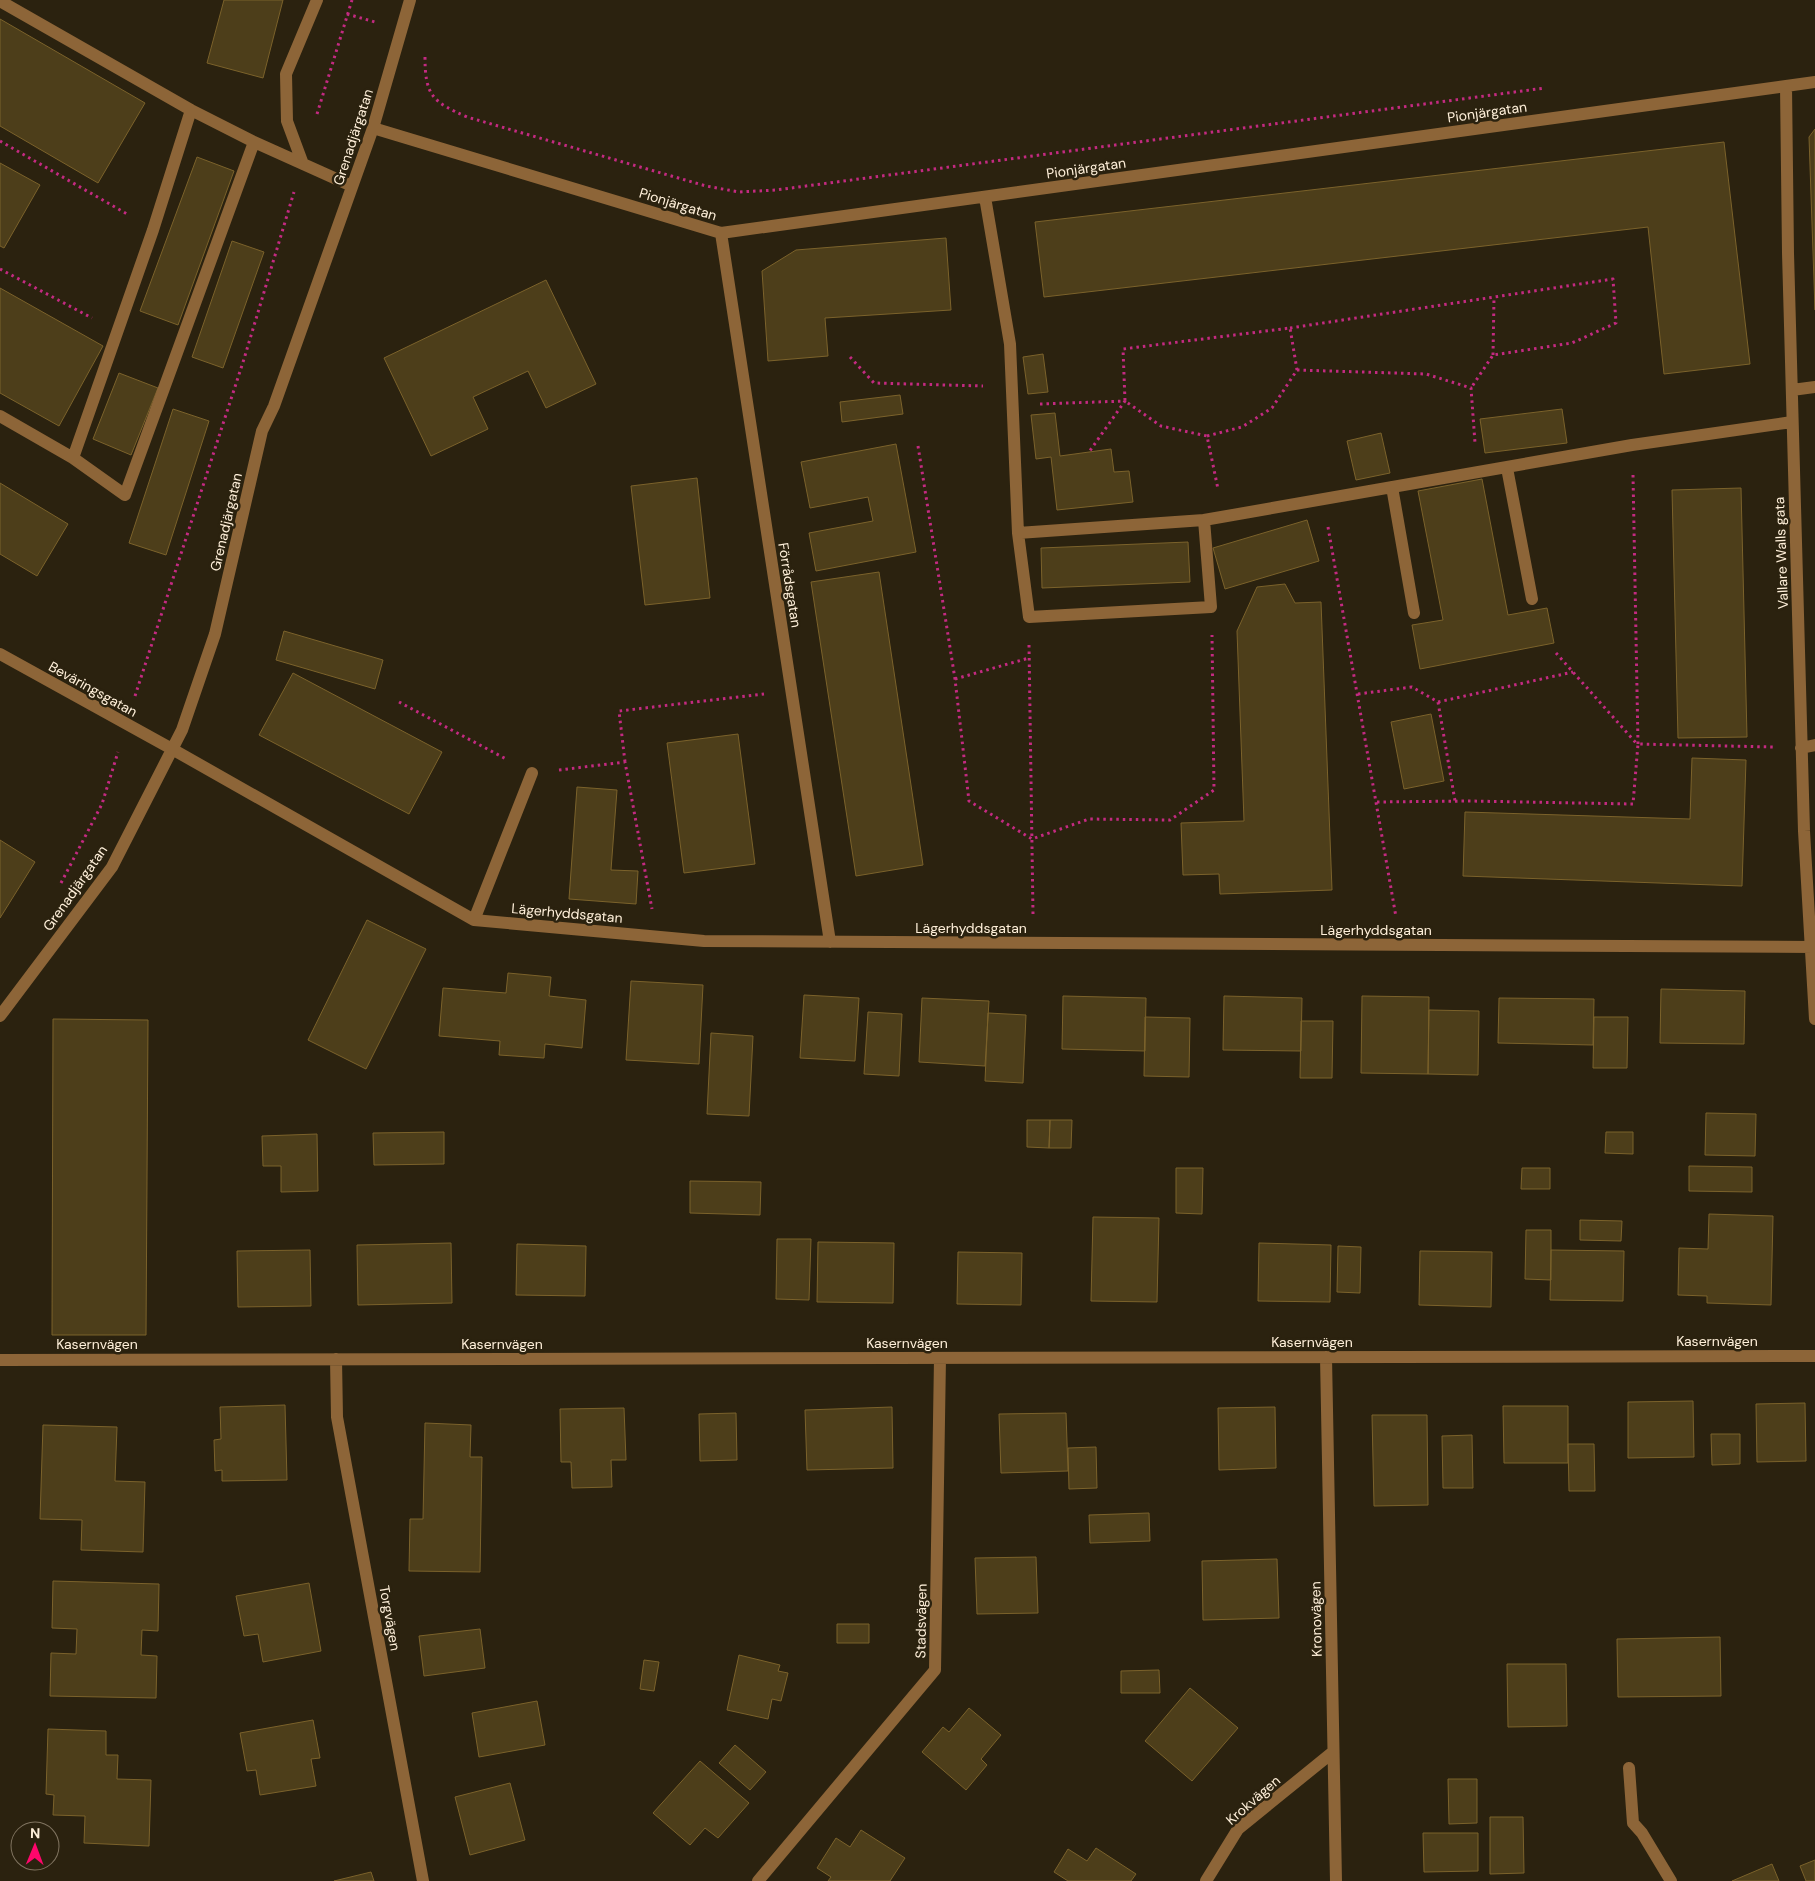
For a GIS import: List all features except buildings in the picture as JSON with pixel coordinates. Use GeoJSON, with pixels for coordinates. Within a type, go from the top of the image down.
{"type":"FeatureCollection","features":[{"type":"Feature","properties":{"kind":"street"},"geometry":{"type":"LineString","coordinates":[[302,164],[287,121],[286,74],[317,0]]}},
{"type":"Feature","properties":{"kind":"street","name":"Grenadjärgatan"},"geometry":{"type":"LineString","coordinates":[[0,1016],[112,867],[182,730],[215,634],[262,431],[274,406],[373,128],[410,0]]}},
{"type":"Feature","properties":{"kind":"street"},"geometry":{"type":"LineString","coordinates":[[0,1],[191,110],[254,142],[352,186]]}},
{"type":"Feature","properties":{"kind":"street","name":"Pionjärgatan"},"geometry":{"type":"LineString","coordinates":[[373,128],[721,233],[1815,82]]}},
{"type":"Feature","properties":{"kind":"street","name":"Vallare Walls gata"},"geometry":{"type":"LineString","coordinates":[[1786,86],[1792,422],[1801,748],[1804,831],[1813,947],[1815,1019]]}},
{"type":"Feature","properties":{"kind":"street"},"geometry":{"type":"LineString","coordinates":[[73,458],[153,230],[191,110]]}},
{"type":"Feature","properties":{"kind":"street"},"geometry":{"type":"LineString","coordinates":[[0,416],[73,458],[125,495],[254,142]]}},
{"type":"Feature","properties":{"kind":"street"},"geometry":{"type":"LineString","coordinates":[[985,197],[1010,344],[1018,533],[1029,617],[1211,607],[1204,520]]}},
{"type":"Feature","properties":{"kind":"street","name":"Förrådsgatan"},"geometry":{"type":"LineString","coordinates":[[721,233],[830,942]]}},
{"type":"Feature","properties":{"kind":"street"},"geometry":{"type":"LineString","coordinates":[[1792,390],[1815,387]]}},
{"type":"Feature","properties":{"kind":"street"},"geometry":{"type":"LineString","coordinates":[[1018,533],[1204,520],[1632,445],[1792,422]]}},
{"type":"Feature","properties":{"kind":"street"},"geometry":{"type":"LineString","coordinates":[[1508,468],[1532,599]]}},
{"type":"Feature","properties":{"kind":"street"},"geometry":{"type":"LineString","coordinates":[[1392,487],[1414,614]]}},
{"type":"Feature","properties":{"kind":"street","name":"Beväringsgatan"},"geometry":{"type":"LineString","coordinates":[[0,654],[172,749]]}},
{"type":"Feature","properties":{"kind":"street"},"geometry":{"type":"LineString","coordinates":[[1801,748],[1815,745]]}},
{"type":"Feature","properties":{"kind":"street","name":"Lägerhyddsgatan"},"geometry":{"type":"LineString","coordinates":[[172,749],[474,920],[704,941],[1813,947]]}},
{"type":"Feature","properties":{"kind":"street"},"geometry":{"type":"LineString","coordinates":[[474,920],[532,773]]}},
{"type":"Feature","properties":{"kind":"street","name":"Kasernvägen"},"geometry":{"type":"LineString","coordinates":[[0,1360],[1815,1356]]}},
{"type":"Feature","properties":{"kind":"street","name":"Kronovägen"},"geometry":{"type":"LineString","coordinates":[[1326,1357],[1336,1881]]}},
{"type":"Feature","properties":{"kind":"street","name":"Stadsvägen"},"geometry":{"type":"LineString","coordinates":[[758,1881],[935,1670],[940,1358]]}},
{"type":"Feature","properties":{"kind":"street","name":"Torgvägen"},"geometry":{"type":"LineString","coordinates":[[336,1359],[337,1417],[423,1881]]}},
{"type":"Feature","properties":{"kind":"street","name":"Krokvägen"},"geometry":{"type":"LineString","coordinates":[[1206,1881],[1238,1829],[1333,1752]]}},
{"type":"Feature","properties":{"kind":"street"},"geometry":{"type":"LineString","coordinates":[[1629,1768],[1633,1823],[1642,1833],[1671,1881]]}},
{"type":"Feature","properties":{"kind":"path"},"geometry":{"type":"LineString","coordinates":[[316,117],[352,0]]}},
{"type":"Feature","properties":{"kind":"path"},"geometry":{"type":"LineString","coordinates":[[347,14],[432,37],[426,57],[425,75],[430,92],[442,106],[467,117],[706,186],[739,192],[776,190],[1547,88]]}},
{"type":"Feature","properties":{"kind":"path"},"geometry":{"type":"LineString","coordinates":[[0,141],[153,230]]}},
{"type":"Feature","properties":{"kind":"path"},"geometry":{"type":"LineString","coordinates":[[58,887],[102,804],[244,359],[302,164]]}},
{"type":"Feature","properties":{"kind":"path"},"geometry":{"type":"LineString","coordinates":[[0,268],[117,332]]}},
{"type":"Feature","properties":{"kind":"path"},"geometry":{"type":"LineString","coordinates":[[1088,452],[1125,401],[1123,349],[1290,328],[1613,279],[1616,323],[1572,343],[1493,354]]}},
{"type":"Feature","properties":{"kind":"path"},"geometry":{"type":"LineString","coordinates":[[1478,473],[1471,388],[1493,354],[1494,297]]}},
{"type":"Feature","properties":{"kind":"path"},"geometry":{"type":"LineString","coordinates":[[1012,405],[1125,401],[1161,426],[1207,436],[1242,427],[1272,408],[1296,370],[1290,328]]}},
{"type":"Feature","properties":{"kind":"path"},"geometry":{"type":"LineString","coordinates":[[850,357],[874,383],[1011,387]]}},
{"type":"Feature","properties":{"kind":"path"},"geometry":{"type":"LineString","coordinates":[[1296,370],[1426,374],[1471,388]]}},
{"type":"Feature","properties":{"kind":"path"},"geometry":{"type":"LineString","coordinates":[[1207,436],[1224,516]]}},
{"type":"Feature","properties":{"kind":"path"},"geometry":{"type":"LineString","coordinates":[[1377,802],[1455,801],[1633,804],[1638,744],[1632,445]]}},
{"type":"Feature","properties":{"kind":"path"},"geometry":{"type":"LineString","coordinates":[[918,446],[955,678],[969,801],[1032,839]]}},
{"type":"Feature","properties":{"kind":"path"},"geometry":{"type":"LineString","coordinates":[[1323,499],[1377,802],[1400,945]]}},
{"type":"Feature","properties":{"kind":"path"},"geometry":{"type":"LineString","coordinates":[[1032,839],[1089,819],[1170,820],[1214,790],[1211,607]]}},
{"type":"Feature","properties":{"kind":"path"},"geometry":{"type":"LineString","coordinates":[[1029,617],[1033,943]]}},
{"type":"Feature","properties":{"kind":"path"},"geometry":{"type":"LineString","coordinates":[[1556,653],[1638,744],[1801,748]]}},
{"type":"Feature","properties":{"kind":"path"},"geometry":{"type":"LineString","coordinates":[[955,678],[1029,658]]}},
{"type":"Feature","properties":{"kind":"path"},"geometry":{"type":"LineString","coordinates":[[1358,694],[1412,686],[1438,702],[1573,672]]}},
{"type":"Feature","properties":{"kind":"path"},"geometry":{"type":"LineString","coordinates":[[658,936],[625,762],[619,711],[791,691]]}},
{"type":"Feature","properties":{"kind":"path"},"geometry":{"type":"LineString","coordinates":[[398,702],[532,773],[625,762]]}},
{"type":"Feature","properties":{"kind":"path"},"geometry":{"type":"LineString","coordinates":[[1438,702],[1455,801]]}}]}
